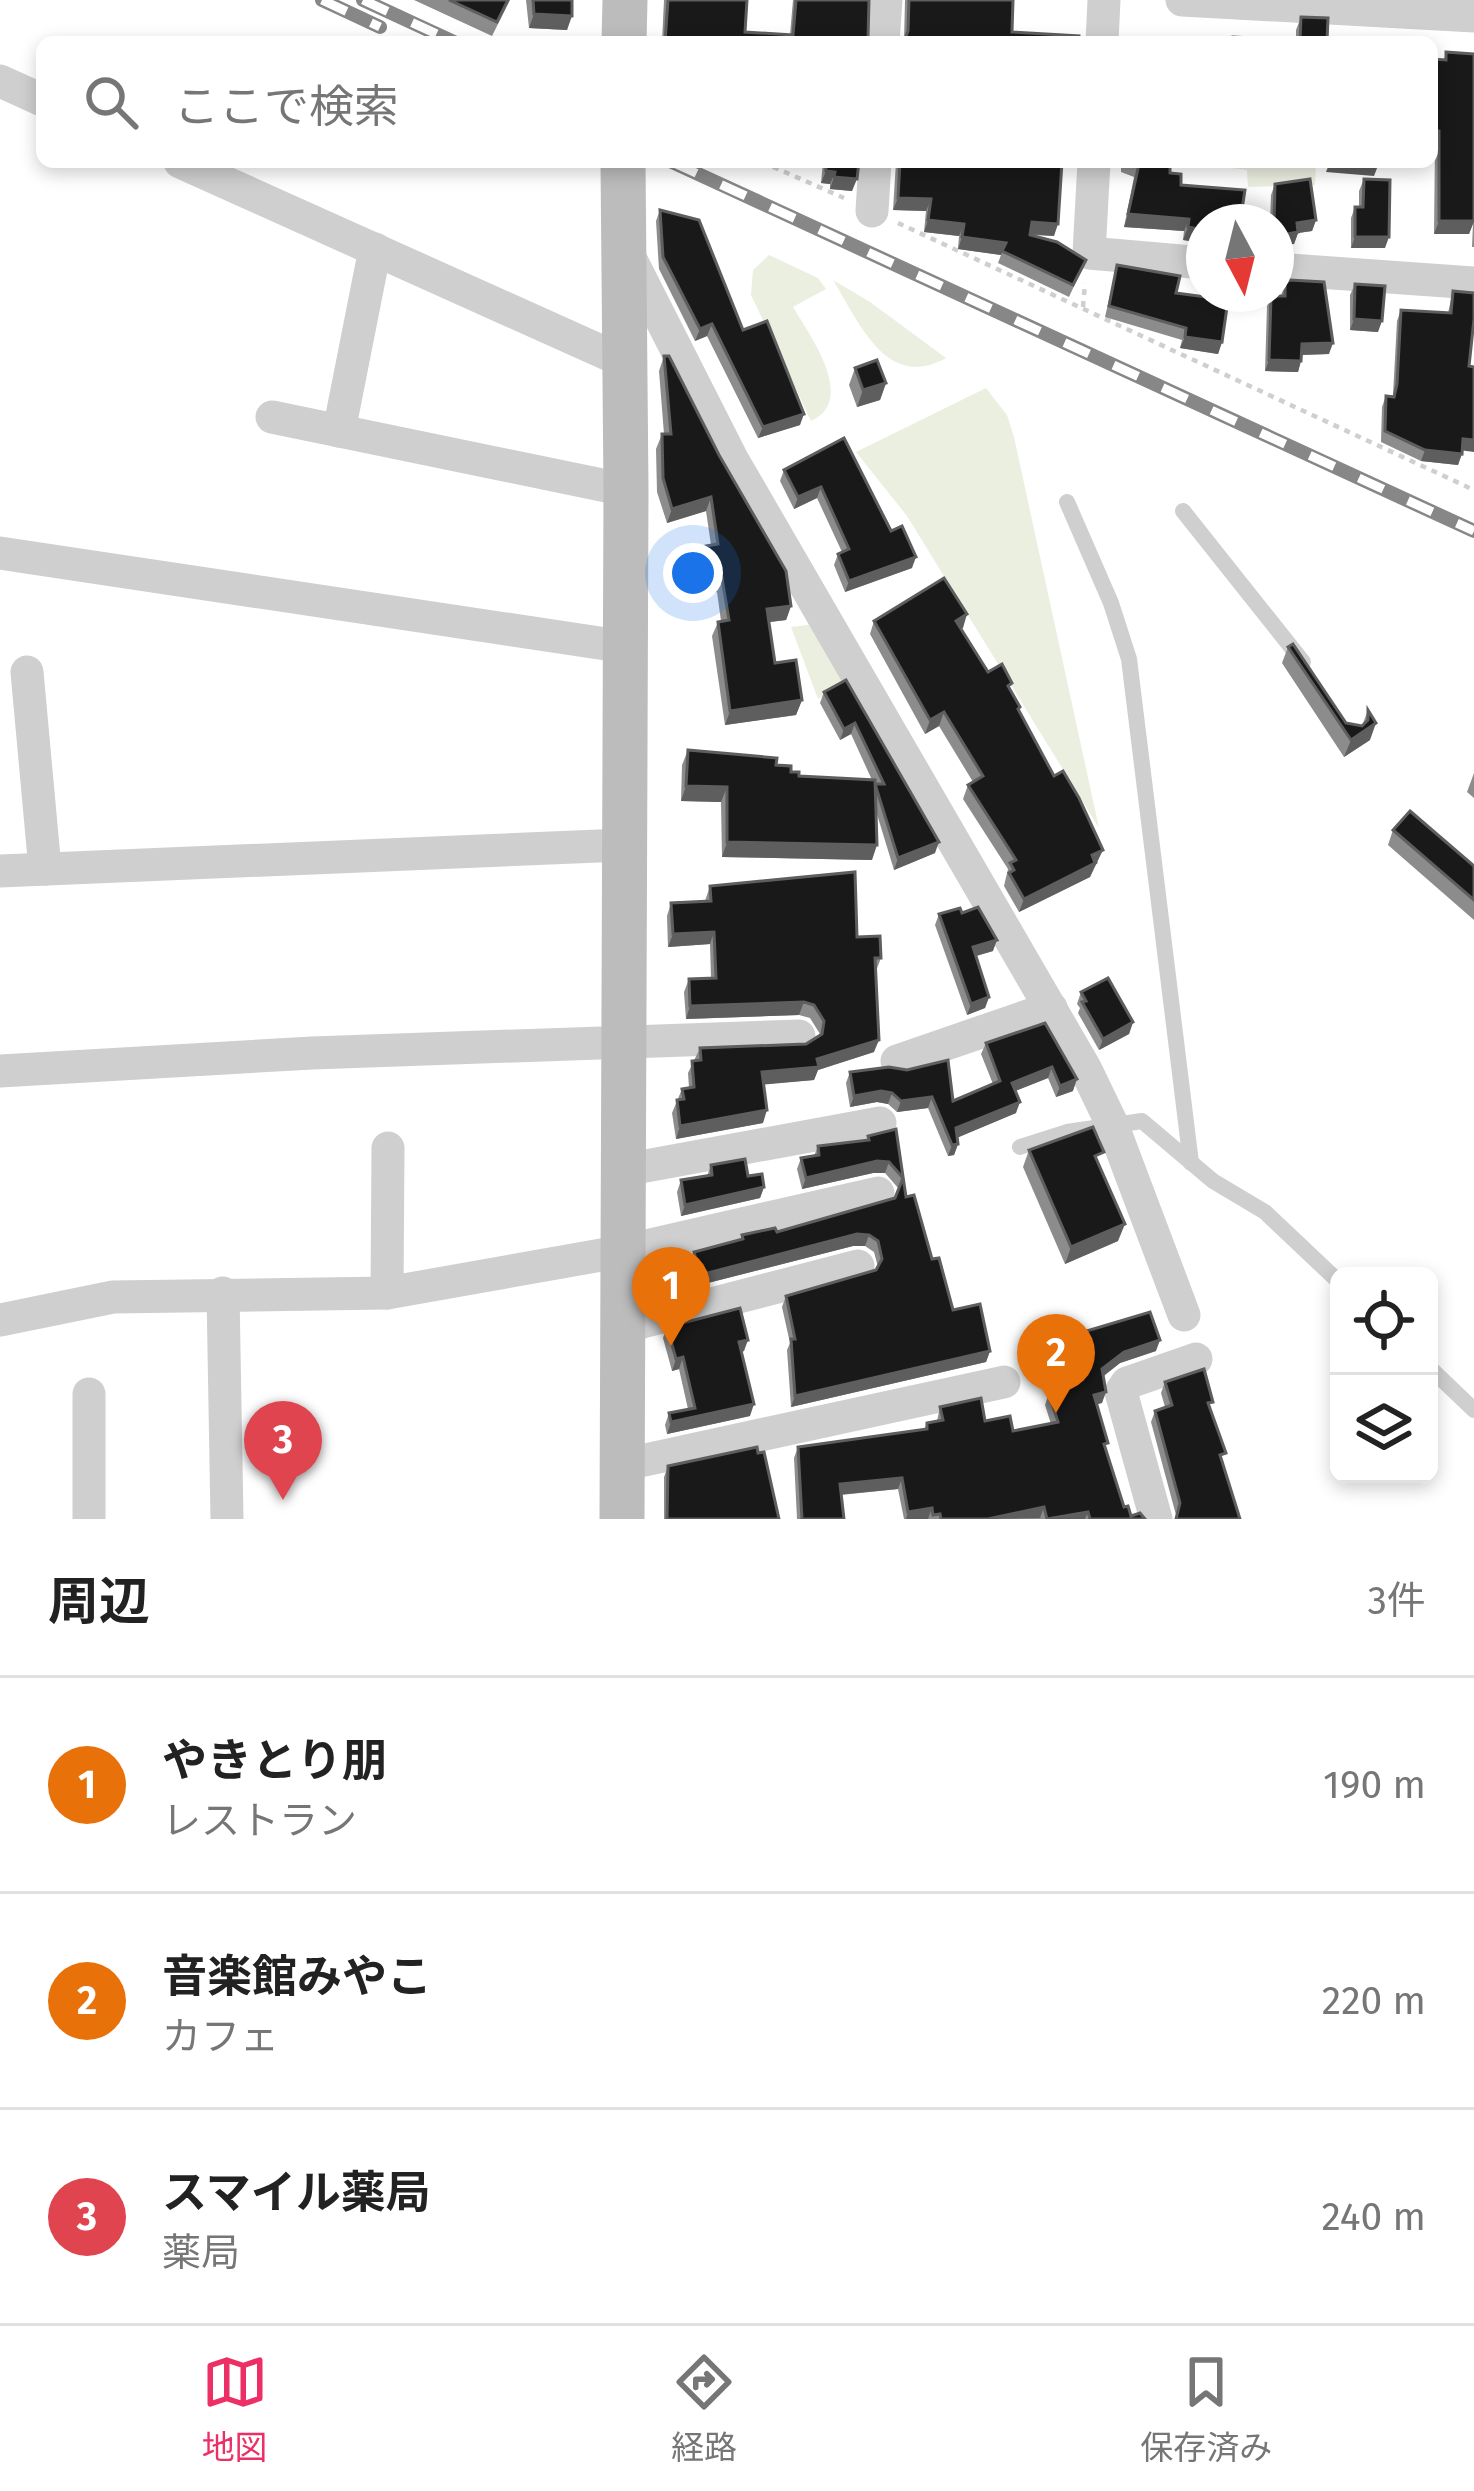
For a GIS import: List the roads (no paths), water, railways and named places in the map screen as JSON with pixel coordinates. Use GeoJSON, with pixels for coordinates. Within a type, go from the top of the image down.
{"type":"FeatureCollection","features":[{"type":"Feature","properties":{"kind":"street"},"geometry":{"type":"LineString","coordinates":[[624,36],[625,0]]}},
{"type":"Feature","properties":{"kind":"street"},"geometry":{"type":"LineString","coordinates":[[883,36],[886,0]]}},
{"type":"Feature","properties":{"kind":"street"},"geometry":{"type":"LineString","coordinates":[[1102,36],[1104,0]]}},
{"type":"Feature","properties":{"kind":"street"},"geometry":{"type":"LineString","coordinates":[[1182,0],[1474,16]]}},
{"type":"Feature","properties":{"kind":"street"},"geometry":{"type":"LineString","coordinates":[[0,81],[36,97]]}},
{"type":"Feature","properties":{"kind":"street"},"geometry":{"type":"LineString","coordinates":[[193,168],[626,362]]}},
{"type":"Feature","properties":{"kind":"street"},"geometry":{"type":"LineString","coordinates":[[622,1519],[623,168]]}},
{"type":"Feature","properties":{"kind":"street"},"geometry":{"type":"LineString","coordinates":[[872,211],[875,168]]}},
{"type":"Feature","properties":{"kind":"street"},"geometry":{"type":"LineString","coordinates":[[1094,168],[1089,253],[1186,261]]}},
{"type":"Feature","properties":{"kind":"street"},"geometry":{"type":"LineString","coordinates":[[626,248],[732,459],[1051,1008],[1112,1124],[1184,1315]]}},
{"type":"Feature","properties":{"kind":"street"},"geometry":{"type":"LineString","coordinates":[[339,431],[375,250]]}},
{"type":"Feature","properties":{"kind":"street"},"geometry":{"type":"LineString","coordinates":[[1294,270],[1474,283]]}},
{"type":"Feature","properties":{"kind":"street"},"geometry":{"type":"LineString","coordinates":[[272,417],[626,490]]}},
{"type":"Feature","properties":{"kind":"street"},"geometry":{"type":"LineString","coordinates":[[0,553],[626,647]]}},
{"type":"Feature","properties":{"kind":"street"},"geometry":{"type":"LineString","coordinates":[[27,672],[45,868]]}},
{"type":"Feature","properties":{"kind":"street"},"geometry":{"type":"LineString","coordinates":[[0,871],[623,845]]}},
{"type":"Feature","properties":{"kind":"street"},"geometry":{"type":"LineString","coordinates":[[897,1061],[1051,1008]]}},
{"type":"Feature","properties":{"kind":"street"},"geometry":{"type":"LineString","coordinates":[[0,1071],[311,1053],[799,1036]]}},
{"type":"Feature","properties":{"kind":"street"},"geometry":{"type":"LineString","coordinates":[[624,1170],[880,1123]]}},
{"type":"Feature","properties":{"kind":"street"},"geometry":{"type":"LineString","coordinates":[[387,1293],[388,1148]]}},
{"type":"Feature","properties":{"kind":"street"},"geometry":{"type":"LineString","coordinates":[[0,1320],[113,1297],[387,1293],[624,1251],[878,1193]]}},
{"type":"Feature","properties":{"kind":"street"},"geometry":{"type":"LineString","coordinates":[[623,1327],[858,1266]]}},
{"type":"Feature","properties":{"kind":"street"},"geometry":{"type":"LineString","coordinates":[[223,1293],[227,1519]]}},
{"type":"Feature","properties":{"kind":"street"},"geometry":{"type":"LineString","coordinates":[[1156,1519],[1121,1392],[1127,1383],[1196,1359]]}},
{"type":"Feature","properties":{"kind":"street"},"geometry":{"type":"LineString","coordinates":[[622,1466],[1004,1382]]}},
{"type":"Feature","properties":{"kind":"street"},"geometry":{"type":"LineString","coordinates":[[88,1394],[89,1519]]}},
{"type":"Feature","properties":{"kind":"lane"},"geometry":{"type":"LineString","coordinates":[[1067,502],[1111,603],[1129,659],[1191,1163]]}},
{"type":"Feature","properties":{"kind":"lane"},"geometry":{"type":"LineString","coordinates":[[1183,511],[1313,677]]}},
{"type":"Feature","properties":{"kind":"lane"},"geometry":{"type":"LineString","coordinates":[[1020,1147],[1142,1121],[1213,1181],[1265,1212],[1330,1273]]}},
{"type":"Feature","properties":{"kind":"lane"},"geometry":{"type":"LineString","coordinates":[[1437,1375],[1474,1410]]}},
{"type":"Feature","properties":{"kind":"railway"},"geometry":{"type":"LineString","coordinates":[[322,0],[380,27]]}},
{"type":"Feature","properties":{"kind":"railway"},"geometry":{"type":"LineString","coordinates":[[363,0],[441,36]]}},
{"type":"Feature","properties":{"kind":"railway"},"geometry":{"type":"LineString","coordinates":[[685,168],[1474,531]]}},
{"type":"Feature","properties":{"kind":"place","name":"やきとり朋"},"geometry":{"type":"Point","coordinates":[671,1346]}},
{"type":"Feature","properties":{"kind":"place","name":"音楽館みやこ"},"geometry":{"type":"Point","coordinates":[1056,1413]}},
{"type":"Feature","properties":{"kind":"place","name":"スマイル薬局"},"geometry":{"type":"Point","coordinates":[283,1500]}}]}
